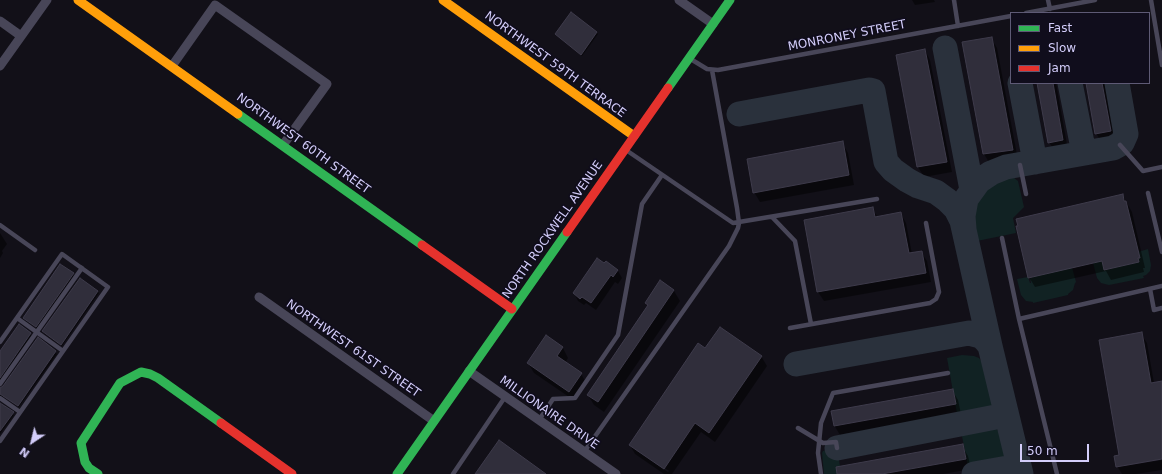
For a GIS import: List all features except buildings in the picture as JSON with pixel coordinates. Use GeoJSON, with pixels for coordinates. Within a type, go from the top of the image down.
{"type":"FeatureCollection","features":[{"type":"Feature","properties":{"kind":"street"},"geometry":{"type":"LineString","coordinates":[[0,66],[47,0]]}},
{"type":"Feature","properties":{"kind":"street","name":"NORTHWEST 60TH STREET"},"geometry":{"type":"LineString","coordinates":[[78,0],[512,309]]}},
{"type":"Feature","properties":{"kind":"street","name":"NORTHWEST 59TH TERRACE"},"geometry":{"type":"LineString","coordinates":[[443,0],[634,136]]}},
{"type":"Feature","properties":{"kind":"street"},"geometry":{"type":"LineString","coordinates":[[679,0],[713,24]]}},
{"type":"Feature","properties":{"kind":"street","name":"NORTH ROCKWELL AVENUE"},"geometry":{"type":"LineString","coordinates":[[397,474],[730,0]]}},
{"type":"Feature","properties":{"kind":"street"},"geometry":{"type":"LineString","coordinates":[[172,66],[215,5],[327,84],[283,145]]}},
{"type":"Feature","properties":{"kind":"street"},"geometry":{"type":"LineString","coordinates":[[0,21],[21,36]]}},
{"type":"Feature","properties":{"kind":"street","name":"NORTHWEST 61ST STREET"},"geometry":{"type":"LineString","coordinates":[[259,297],[434,421]]}},
{"type":"Feature","properties":{"kind":"street","name":"MILLIONAIRE DRIVE"},"geometry":{"type":"LineString","coordinates":[[468,371],[616,474]]}},
{"type":"Feature","properties":{"kind":"street"},"geometry":{"type":"LineString","coordinates":[[98,474],[89,468],[85,462],[82,455],[81,443],[120,383],[141,372],[158,378],[292,474]]}},
{"type":"Feature","properties":{"kind":"lane"},"geometry":{"type":"LineString","coordinates":[[954,0],[958,26]]}},
{"type":"Feature","properties":{"kind":"lane"},"geometry":{"type":"LineString","coordinates":[[1048,0],[1050,8]]}},
{"type":"Feature","properties":{"kind":"lane"},"geometry":{"type":"LineString","coordinates":[[1031,12],[1095,0]]}},
{"type":"Feature","properties":{"kind":"lane"},"geometry":{"type":"LineString","coordinates":[[1151,0],[1162,65]]}},
{"type":"Feature","properties":{"kind":"lane","name":"MONRONEY STREET"},"geometry":{"type":"LineString","coordinates":[[712,70],[726,69],[1010,16]]}},
{"type":"Feature","properties":{"kind":"lane"},"geometry":{"type":"LineString","coordinates":[[584,452],[729,246],[734,237],[738,223],[712,70],[701,66],[689,58]]}},
{"type":"Feature","properties":{"kind":"lane"},"geometry":{"type":"LineString","coordinates":[[1120,145],[1143,171],[1162,167]]}},
{"type":"Feature","properties":{"kind":"lane"},"geometry":{"type":"LineString","coordinates":[[624,150],[728,221],[738,223],[876,199]]}},
{"type":"Feature","properties":{"kind":"lane"},"geometry":{"type":"LineString","coordinates":[[1020,165],[1026,194]]}},
{"type":"Feature","properties":{"kind":"lane"},"geometry":{"type":"LineString","coordinates":[[539,420],[553,399],[575,398],[618,335],[642,204],[662,175]]}},
{"type":"Feature","properties":{"kind":"lane"},"geometry":{"type":"LineString","coordinates":[[1148,193],[1162,252]]}},
{"type":"Feature","properties":{"kind":"lane"},"geometry":{"type":"LineString","coordinates":[[772,217],[795,241],[811,324]]}},
{"type":"Feature","properties":{"kind":"lane"},"geometry":{"type":"LineString","coordinates":[[790,328],[930,303],[936,299],[939,292],[926,223]]}},
{"type":"Feature","properties":{"kind":"lane"},"geometry":{"type":"LineString","coordinates":[[0,225],[35,250]]}},
{"type":"Feature","properties":{"kind":"lane"},"geometry":{"type":"LineString","coordinates":[[1002,238],[1057,474]]}},
{"type":"Feature","properties":{"kind":"lane"},"geometry":{"type":"LineString","coordinates":[[0,342],[62,254],[108,287],[0,440]]}},
{"type":"Feature","properties":{"kind":"lane"},"geometry":{"type":"LineString","coordinates":[[0,384],[82,268]]}},
{"type":"Feature","properties":{"kind":"lane"},"geometry":{"type":"LineString","coordinates":[[1020,319],[1162,286]]}},
{"type":"Feature","properties":{"kind":"lane"},"geometry":{"type":"LineString","coordinates":[[1150,289],[1154,310],[1162,308]]}},
{"type":"Feature","properties":{"kind":"lane"},"geometry":{"type":"LineString","coordinates":[[17,318],[63,351]]}},
{"type":"Feature","properties":{"kind":"lane"},"geometry":{"type":"LineString","coordinates":[[821,474],[818,453],[819,441],[822,424],[833,393],[948,373]]}},
{"type":"Feature","properties":{"kind":"lane"},"geometry":{"type":"LineString","coordinates":[[453,474],[505,397]]}},
{"type":"Feature","properties":{"kind":"lane"},"geometry":{"type":"LineString","coordinates":[[0,398],[20,412]]}},
{"type":"Feature","properties":{"kind":"lane"},"geometry":{"type":"LineString","coordinates":[[798,428],[823,443],[836,442],[837,448]]}},
{"type":"Feature","properties":{"kind":"shaded area"},"geometry":{"type":"Polygon","coordinates":[[[1007,176],[1013,177],[1018,181],[1024,207],[1013,218],[1016,233],[977,241],[972,218],[974,205],[977,198],[986,187],[998,179],[1007,176]]]}},
{"type":"Feature","properties":{"kind":"shaded area"},"geometry":{"type":"Polygon","coordinates":[[[1148,249],[1151,265],[1150,271],[1143,276],[1144,278],[1109,285],[1101,283],[1097,278],[1093,263],[1102,261],[1104,270],[1139,262],[1138,252],[1148,249]]]}},
{"type":"Feature","properties":{"kind":"shaded area"},"geometry":{"type":"Polygon","coordinates":[[[1072,267],[1076,282],[1073,290],[1068,295],[1033,303],[1026,301],[1021,295],[1017,279],[1028,277],[1031,283],[1030,277],[1072,267]]]}},
{"type":"Feature","properties":{"kind":"shaded area"},"geometry":{"type":"Polygon","coordinates":[[[962,355],[979,358],[986,367],[994,400],[991,408],[985,413],[961,417],[957,414],[947,358],[962,355]]]}},
{"type":"Feature","properties":{"kind":"shaded area"},"geometry":{"type":"Polygon","coordinates":[[[990,425],[996,428],[1001,435],[1003,435],[1006,450],[1005,456],[998,463],[970,468],[968,467],[961,431],[990,425]]]}},
{"type":"Feature","properties":{"kind":"shaded area"},"geometry":{"type":"Polygon","coordinates":[[[837,448],[840,466],[837,474],[824,474],[823,451],[837,448]]]}},
{"type":"Feature","properties":{"kind":"taxiway"},"geometry":{"type":"LineString","coordinates":[[945,48],[972,190]]}},
{"type":"Feature","properties":{"kind":"taxiway"},"geometry":{"type":"LineString","coordinates":[[1020,84],[1035,162]]}},
{"type":"Feature","properties":{"kind":"taxiway"},"geometry":{"type":"LineString","coordinates":[[1070,84],[1084,153]]}},
{"type":"Feature","properties":{"kind":"taxiway"},"geometry":{"type":"LineString","coordinates":[[964,229],[963,216],[966,199],[979,181],[991,173],[1006,167],[1113,148],[1122,143],[1126,134],[1117,84]]}},
{"type":"Feature","properties":{"kind":"taxiway"},"geometry":{"type":"LineString","coordinates":[[739,114],[869,90],[873,91],[886,162],[893,170],[907,180],[918,186],[936,192],[947,200],[956,209],[962,221],[1021,474]]}},
{"type":"Feature","properties":{"kind":"taxiway"},"geometry":{"type":"LineString","coordinates":[[796,364],[969,333],[981,336],[990,346]]}},
{"type":"Feature","properties":{"kind":"taxiway"},"geometry":{"type":"LineString","coordinates":[[837,448],[1006,415]]}},
{"type":"Feature","properties":{"kind":"taxiway"},"geometry":{"type":"LineString","coordinates":[[974,474],[1019,466]]}},
{"type":"Feature","properties":{"kind":"traffic: fast"},"geometry":{"type":"LineString","coordinates":[[668,88],[730,0]]}},
{"type":"Feature","properties":{"kind":"traffic: fast"},"geometry":{"type":"LineString","coordinates":[[238,114],[422,245]]}},
{"type":"Feature","properties":{"kind":"traffic: fast"},"geometry":{"type":"LineString","coordinates":[[397,474],[567,232]]}},
{"type":"Feature","properties":{"kind":"traffic: fast"},"geometry":{"type":"LineString","coordinates":[[98,474],[89,468],[85,462],[81,443],[120,383],[141,372],[158,378],[221,423]]}},
{"type":"Feature","properties":{"kind":"traffic: slow"},"geometry":{"type":"LineString","coordinates":[[78,0],[238,114]]}},
{"type":"Feature","properties":{"kind":"traffic: slow"},"geometry":{"type":"LineString","coordinates":[[443,0],[634,136]]}},
{"type":"Feature","properties":{"kind":"traffic: jam"},"geometry":{"type":"LineString","coordinates":[[567,232],[668,88]]}},
{"type":"Feature","properties":{"kind":"traffic: jam"},"geometry":{"type":"LineString","coordinates":[[422,245],[512,309]]}},
{"type":"Feature","properties":{"kind":"traffic: jam"},"geometry":{"type":"LineString","coordinates":[[221,423],[292,474]]}}]}
